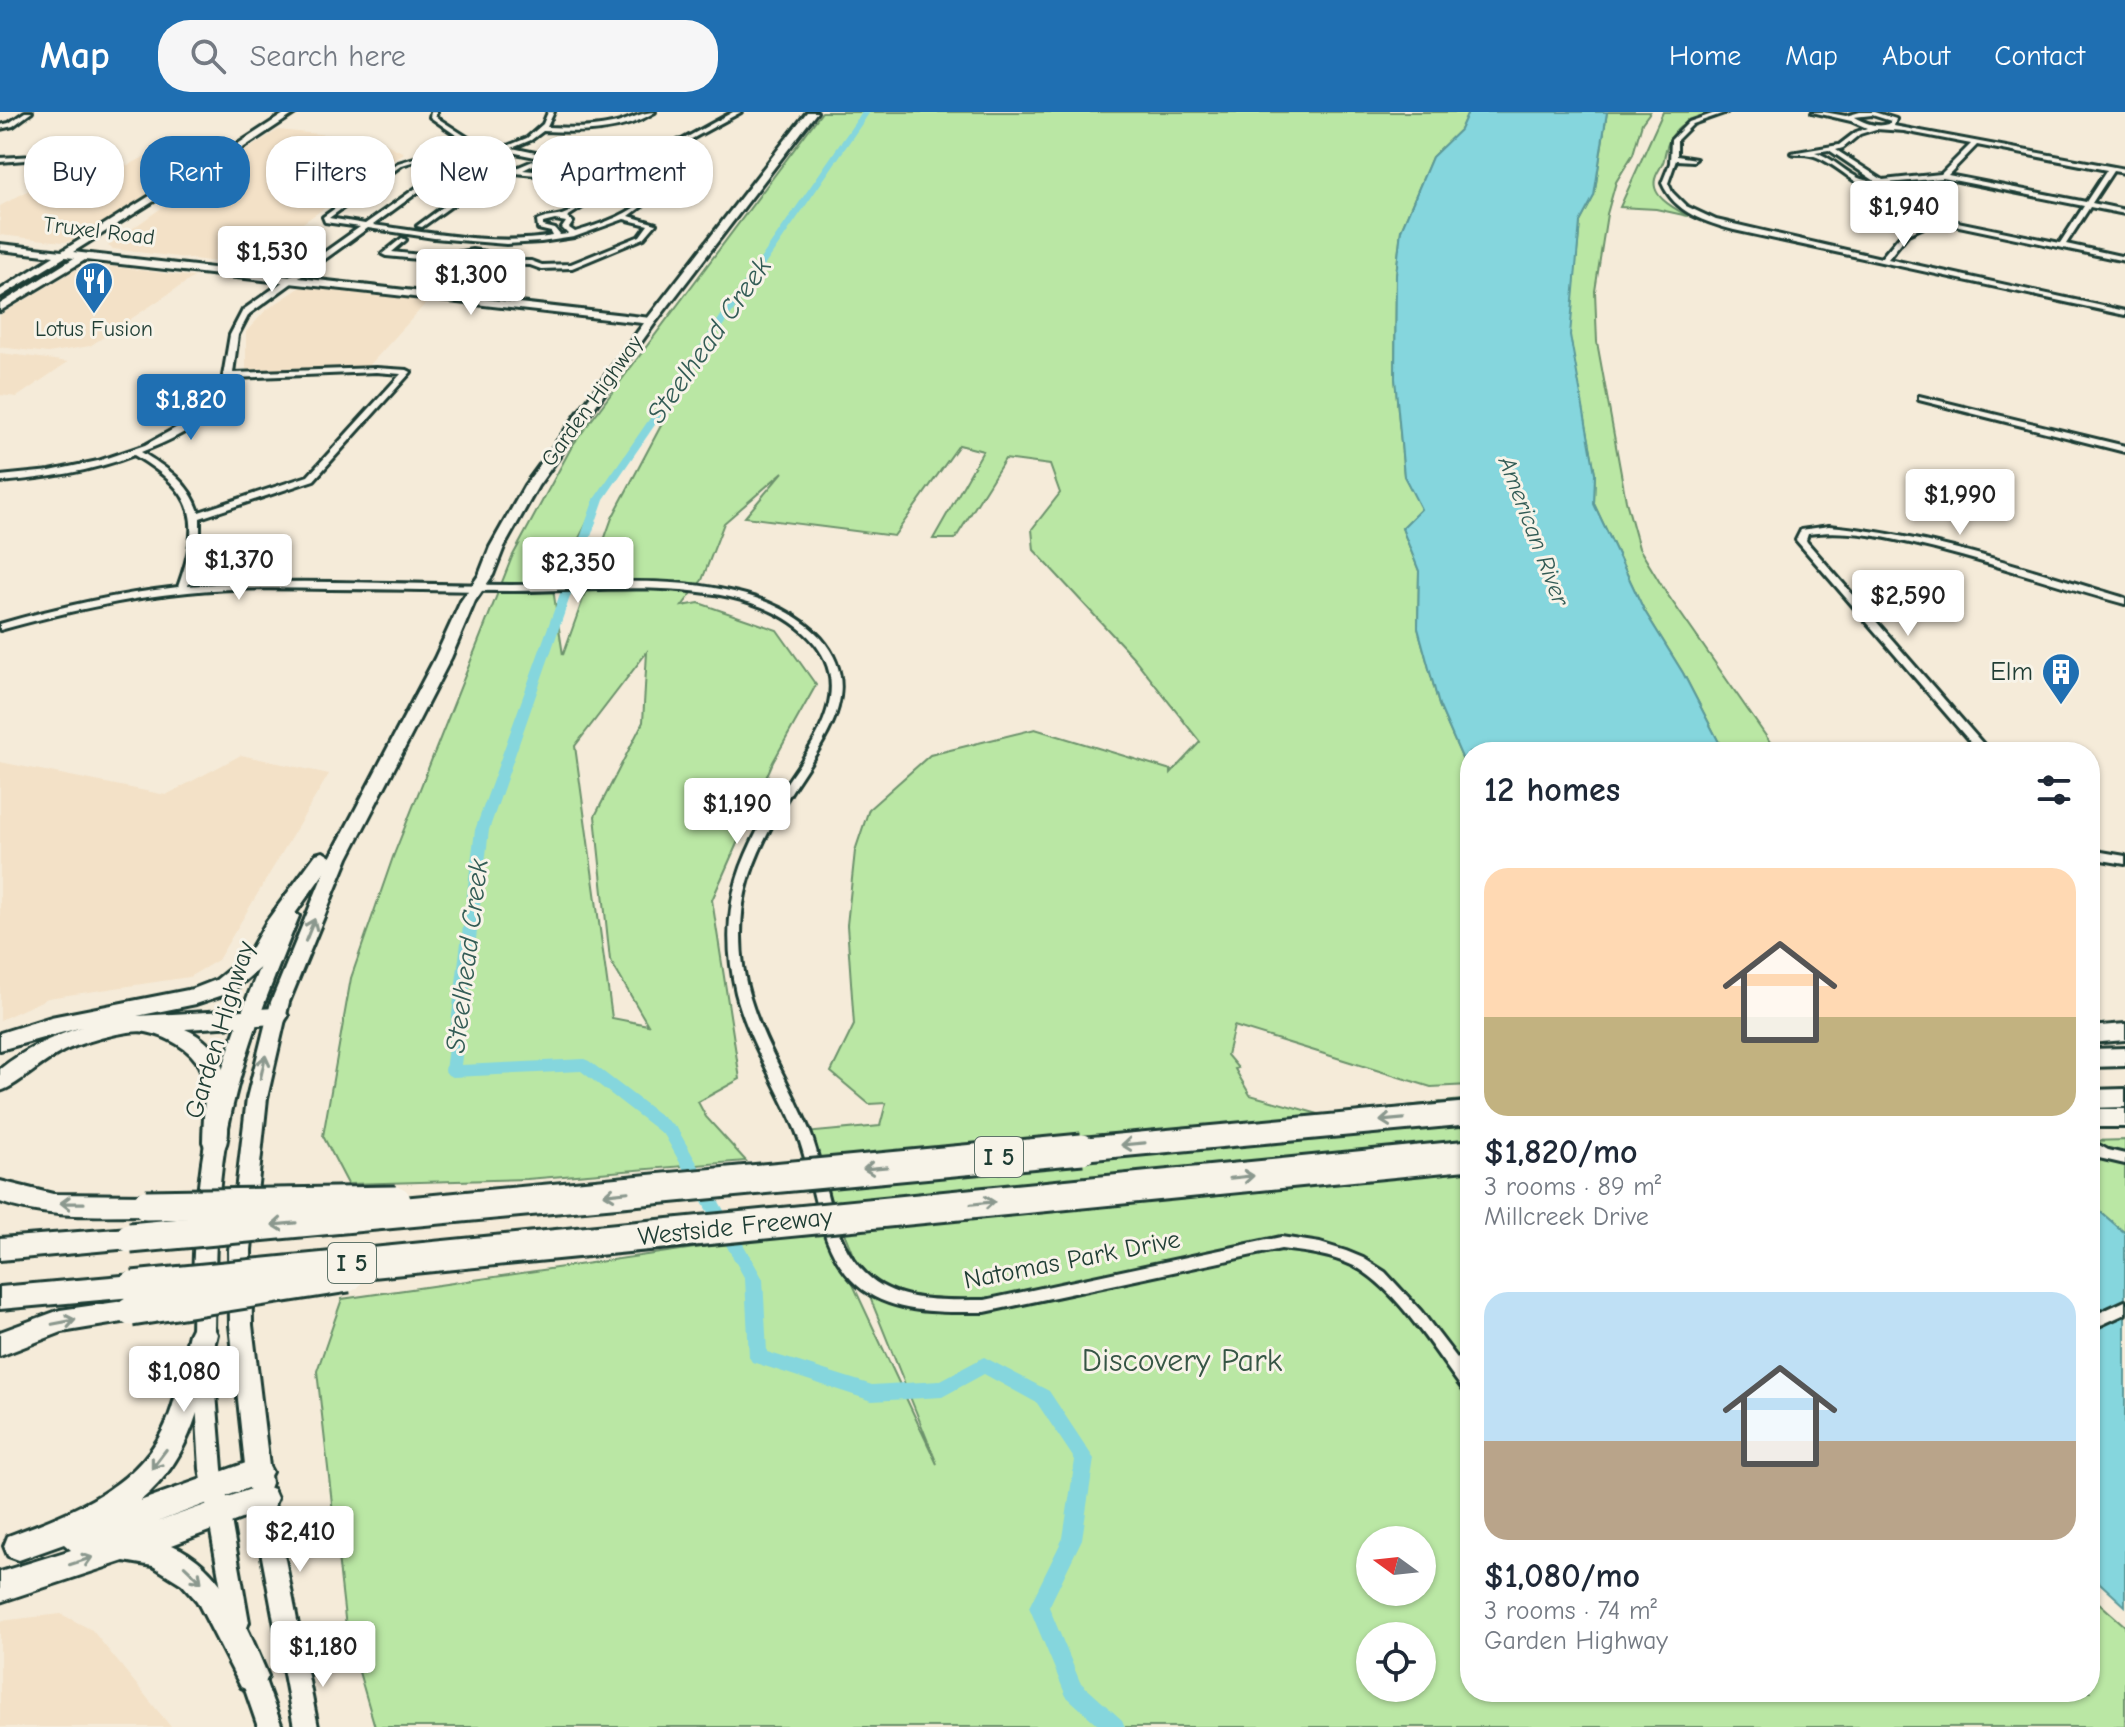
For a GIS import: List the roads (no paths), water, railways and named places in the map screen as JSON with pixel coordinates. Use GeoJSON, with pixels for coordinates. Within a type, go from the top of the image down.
{"type":"FeatureCollection","features":[{"type":"Feature","properties":{"kind":"highway"},"geometry":{"type":"LineString","coordinates":[[0,1082],[24,1061],[64,1039],[208,992],[248,968],[323,859]]}},
{"type":"Feature","properties":{"kind":"highway"},"geometry":{"type":"LineString","coordinates":[[0,1042],[85,1016],[278,1009]]}},
{"type":"Feature","properties":{"kind":"highway"},"geometry":{"type":"LineString","coordinates":[[142,1016],[182,1037],[207,1056],[216,1074],[215,1142]]}},
{"type":"Feature","properties":{"kind":"highway"},"geometry":{"type":"LineString","coordinates":[[2100,1034],[2125,1032]]}},
{"type":"Feature","properties":{"kind":"highway"},"geometry":{"type":"LineString","coordinates":[[2100,1058],[2125,1057]]}},
{"type":"Feature","properties":{"kind":"highway"},"geometry":{"type":"LineString","coordinates":[[2100,1099],[2125,1098]]}},
{"type":"Feature","properties":{"kind":"highway","name":"Westside Freeway"},"geometry":{"type":"LineString","coordinates":[[0,1249],[1460,1114]]}},
{"type":"Feature","properties":{"kind":"highway"},"geometry":{"type":"LineString","coordinates":[[2100,1118],[2125,1118]]}},
{"type":"Feature","properties":{"kind":"highway","name":"Westside Freeway"},"geometry":{"type":"LineString","coordinates":[[132,1298],[571,1243],[1460,1156]]}},
{"type":"Feature","properties":{"kind":"highway"},"geometry":{"type":"LineString","coordinates":[[0,1191],[13,1197],[48,1203],[146,1205],[529,1201]]}},
{"type":"Feature","properties":{"kind":"highway"},"geometry":{"type":"LineString","coordinates":[[0,1298],[132,1298]]}},
{"type":"Feature","properties":{"kind":"highway"},"geometry":{"type":"LineString","coordinates":[[0,1344],[132,1298]]}},
{"type":"Feature","properties":{"kind":"highway"},"geometry":{"type":"LineString","coordinates":[[10,1547],[47,1539],[92,1518],[140,1482],[159,1460],[183,1418],[203,1334]]}},
{"type":"Feature","properties":{"kind":"highway"},"geometry":{"type":"LineString","coordinates":[[0,1587],[123,1547],[260,1485]]}},
{"type":"Feature","properties":{"kind":"highway"},"geometry":{"type":"LineString","coordinates":[[10,1547],[75,1539],[216,1503]]}},
{"type":"Feature","properties":{"kind":"highway"},"geometry":{"type":"LineString","coordinates":[[123,1547],[165,1554],[194,1571],[209,1590],[252,1676]]}},
{"type":"Feature","properties":{"kind":"main road"},"geometry":{"type":"LineString","coordinates":[[250,140],[293,112]]}},
{"type":"Feature","properties":{"kind":"main road","name":"Garden Highway"},"geometry":{"type":"LineString","coordinates":[[306,1727],[260,1485],[241,1325],[240,1250],[257,1098],[278,1009],[339,858],[532,485],[651,321],[812,112]]}},
{"type":"Feature","properties":{"kind":"main road"},"geometry":{"type":"LineString","coordinates":[[0,308],[140,207]]}},
{"type":"Feature","properties":{"kind":"main road"},"geometry":{"type":"LineString","coordinates":[[138,222],[157,208]]}},
{"type":"Feature","properties":{"kind":"main road","name":"Truxel Road"},"geometry":{"type":"LineString","coordinates":[[0,239],[174,269],[190,267],[651,321]]}},
{"type":"Feature","properties":{"kind":"main road","name":"Truxel Road"},"geometry":{"type":"LineString","coordinates":[[0,247],[64,255],[93,250],[185,261],[190,267]]}},
{"type":"Feature","properties":{"kind":"main road"},"geometry":{"type":"LineString","coordinates":[[0,294],[64,255]]}},
{"type":"Feature","properties":{"kind":"main road","name":"Garden Highway"},"geometry":{"type":"LineString","coordinates":[[270,1727],[252,1676],[230,1593],[216,1503],[205,1392],[204,1241],[215,1142],[251,1011],[283,929],[412,716]]}},
{"type":"Feature","properties":{"kind":"street"},"geometry":{"type":"LineString","coordinates":[[0,127],[11,125],[29,112]]}},
{"type":"Feature","properties":{"kind":"street"},"geometry":{"type":"LineString","coordinates":[[434,112],[432,116],[462,136]]}},
{"type":"Feature","properties":{"kind":"street"},"geometry":{"type":"LineString","coordinates":[[516,145],[542,129],[551,112]]}},
{"type":"Feature","properties":{"kind":"street"},"geometry":{"type":"LineString","coordinates":[[542,129],[602,129],[632,122],[652,112]]}},
{"type":"Feature","properties":{"kind":"street"},"geometry":{"type":"LineString","coordinates":[[697,136],[738,112]]}},
{"type":"Feature","properties":{"kind":"street"},"geometry":{"type":"LineString","coordinates":[[1724,112],[1696,121],[1681,130],[1673,144],[1674,158],[1665,179],[1668,192],[1684,207],[1704,218],[1734,228],[2125,313]]}},
{"type":"Feature","properties":{"kind":"street"},"geometry":{"type":"LineString","coordinates":[[1815,112],[1852,118],[1877,127]]}},
{"type":"Feature","properties":{"kind":"street"},"geometry":{"type":"LineString","coordinates":[[1858,133],[1851,115],[1862,112],[2125,164]]}},
{"type":"Feature","properties":{"kind":"street"},"geometry":{"type":"LineString","coordinates":[[1887,116],[1895,123],[1887,127]]}},
{"type":"Feature","properties":{"kind":"street"},"geometry":{"type":"LineString","coordinates":[[1794,153],[1831,149],[1848,144],[1858,133],[1887,127],[2125,171]]}},
{"type":"Feature","properties":{"kind":"street"},"geometry":{"type":"LineString","coordinates":[[1943,176],[1975,143]]}},
{"type":"Feature","properties":{"kind":"street"},"geometry":{"type":"LineString","coordinates":[[1831,149],[1923,210],[1939,215],[1940,220]]}},
{"type":"Feature","properties":{"kind":"street"},"geometry":{"type":"LineString","coordinates":[[1807,152],[1821,156],[1897,205],[1904,215],[1906,233]]}},
{"type":"Feature","properties":{"kind":"street"},"geometry":{"type":"LineString","coordinates":[[0,160],[24,158]]}},
{"type":"Feature","properties":{"kind":"street"},"geometry":{"type":"LineString","coordinates":[[1674,158],[1693,159]]}},
{"type":"Feature","properties":{"kind":"street"},"geometry":{"type":"LineString","coordinates":[[411,161],[400,164],[325,218],[327,221],[486,240],[524,241],[574,235],[624,217],[636,208]]}},
{"type":"Feature","properties":{"kind":"street"},"geometry":{"type":"LineString","coordinates":[[2062,245],[2111,169]]}},
{"type":"Feature","properties":{"kind":"street"},"geometry":{"type":"LineString","coordinates":[[516,171],[604,179],[590,200],[561,218]]}},
{"type":"Feature","properties":{"kind":"street"},"geometry":{"type":"LineString","coordinates":[[1861,184],[1943,176],[2125,212]]}},
{"type":"Feature","properties":{"kind":"street"},"geometry":{"type":"LineString","coordinates":[[0,479],[80,468],[135,452],[169,437],[207,412],[220,399],[228,376],[230,342],[238,320],[411,195]]}},
{"type":"Feature","properties":{"kind":"street"},"geometry":{"type":"LineString","coordinates":[[420,226],[446,208]]}},
{"type":"Feature","properties":{"kind":"street"},"geometry":{"type":"LineString","coordinates":[[1904,215],[1923,210]]}},
{"type":"Feature","properties":{"kind":"street"},"geometry":{"type":"LineString","coordinates":[[1904,215],[1929,223]]}},
{"type":"Feature","properties":{"kind":"street"},"geometry":{"type":"LineString","coordinates":[[402,240],[386,254],[451,260],[455,264],[572,266],[642,237],[653,224],[624,217]]}},
{"type":"Feature","properties":{"kind":"street"},"geometry":{"type":"LineString","coordinates":[[558,238],[553,230],[540,228],[537,224],[546,219],[569,220],[570,224],[565,228],[574,235]]}},
{"type":"Feature","properties":{"kind":"street"},"geometry":{"type":"LineString","coordinates":[[1883,260],[1906,233],[1940,220],[2125,259]]}},
{"type":"Feature","properties":{"kind":"street"},"geometry":{"type":"LineString","coordinates":[[472,252],[486,240]]}},
{"type":"Feature","properties":{"kind":"street"},"geometry":{"type":"LineString","coordinates":[[451,260],[454,256],[472,252],[482,254],[484,258],[476,263]]}},
{"type":"Feature","properties":{"kind":"street"},"geometry":{"type":"LineString","coordinates":[[196,516],[311,478],[407,372],[376,370],[228,376]]}},
{"type":"Feature","properties":{"kind":"street"},"geometry":{"type":"LineString","coordinates":[[1922,398],[2125,449]]}},
{"type":"Feature","properties":{"kind":"street"},"geometry":{"type":"LineString","coordinates":[[135,452],[171,476],[192,503],[196,516],[196,548],[182,588]]}},
{"type":"Feature","properties":{"kind":"street"},"geometry":{"type":"LineString","coordinates":[[1976,742],[1804,544],[1802,535],[1815,529],[1890,535],[2125,601]]}},
{"type":"Feature","properties":{"kind":"street","name":"Natomas Park Drive"},"geometry":{"type":"LineString","coordinates":[[0,627],[88,603],[182,588],[250,585],[639,587],[711,591],[756,601],[777,611],[815,637],[829,655],[835,672],[833,708],[824,729],[756,842],[737,905],[736,960],[748,1017],[804,1133],[826,1216],[860,1278],[880,1292],[902,1301],[941,1306],[985,1306],[1281,1243],[1312,1246],[1349,1258],[1379,1275],[1460,1375]]}},
{"type":"Feature","properties":{"kind":"street"},"geometry":{"type":"LineString","coordinates":[[2100,856],[2125,860]]}},
{"type":"Feature","properties":{"kind":"street"},"geometry":{"type":"LineString","coordinates":[[2100,1151],[2125,1159]]}},
{"type":"Feature","properties":{"kind":"street"},"geometry":{"type":"LineString","coordinates":[[2100,1319],[2125,1307]]}},
{"type":"Feature","properties":{"kind":"water","name":"American River"},"geometry":{"type":"Polygon","coordinates":[[[1468,112],[1607,112],[1594,196],[1580,222],[1570,335],[1595,473],[1594,504],[1644,610],[1683,673],[1719,742],[1460,742],[1460,753],[1439,705],[1418,628],[1419,571],[1402,528],[1421,509],[1404,476],[1395,378],[1396,275],[1401,230],[1432,157],[1460,130],[1468,112]]]}},
{"type":"Feature","properties":{"kind":"water"},"geometry":{"type":"Polygon","coordinates":[[[2100,1212],[2125,1233],[2125,1606],[2100,1583],[2100,1212]]]}},
{"type":"Feature","properties":{"kind":"waterway","name":"Steelhead Creek"},"geometry":{"type":"LineString","coordinates":[[866,112],[599,499],[482,830],[453,1071],[584,1065],[671,1132],[754,1279],[758,1357],[872,1393],[942,1389],[984,1365],[1043,1397],[1085,1459],[1072,1539],[1039,1607],[1073,1689],[1115,1727]]}},
{"type":"Feature","properties":{"kind":"place","name":"Lotus Fusion"},"geometry":{"type":"Point","coordinates":[94,315]}},
{"type":"Feature","properties":{"kind":"place","name":"Elm"},"geometry":{"type":"Point","coordinates":[2061,706]}},
{"type":"Feature","properties":{"kind":"park label","name":"Discovery Park"},"geometry":{"type":"Point","coordinates":[1182,1360]}}]}
